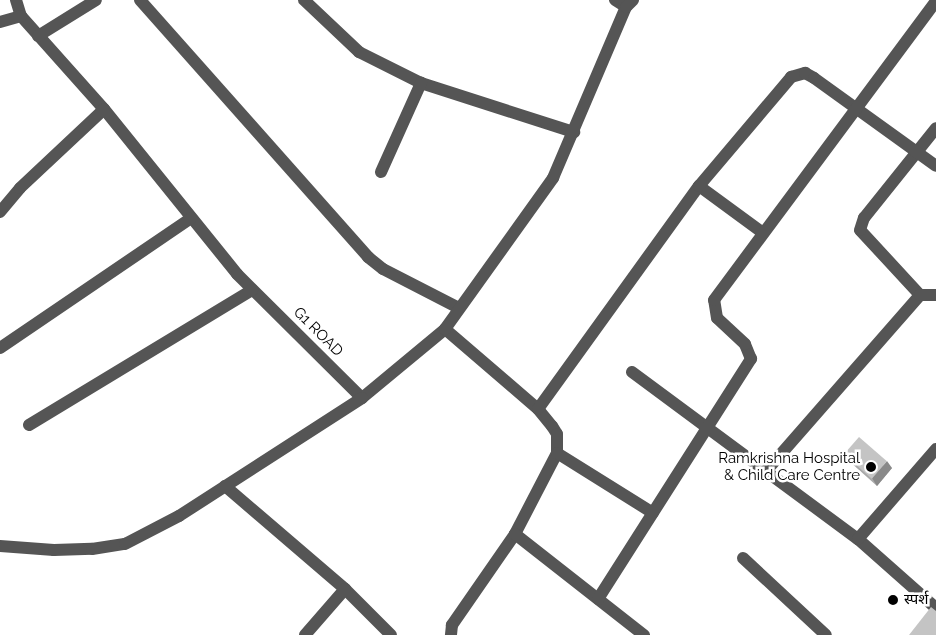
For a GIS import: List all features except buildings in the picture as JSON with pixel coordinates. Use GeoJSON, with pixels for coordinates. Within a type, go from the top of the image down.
{"type":"FeatureCollection","features":[{"type":"Feature","properties":{"kind":"street","name":"G1 ROAD"},"geometry":{"type":"LineString","coordinates":[[16,0],[21,16],[104,109],[191,218],[252,290],[362,398]]}},
{"type":"Feature","properties":{"kind":"street"},"geometry":{"type":"LineString","coordinates":[[38,36],[96,0]]}},
{"type":"Feature","properties":{"kind":"street"},"geometry":{"type":"LineString","coordinates":[[140,0],[368,257],[383,269],[459,308]]}},
{"type":"Feature","properties":{"kind":"street"},"geometry":{"type":"LineString","coordinates":[[304,0],[359,52],[421,83],[574,132]]}},
{"type":"Feature","properties":{"kind":"street"},"geometry":{"type":"LineString","coordinates":[[598,599],[751,359],[745,344],[717,318],[714,300],[936,1]]}},
{"type":"Feature","properties":{"kind":"street"},"geometry":{"type":"LineString","coordinates":[[0,546],[54,550],[92,549],[125,544],[172,520],[362,398],[445,329],[552,178],[574,132],[625,2]]}},
{"type":"Feature","properties":{"kind":"street"},"geometry":{"type":"LineString","coordinates":[[0,22],[21,16]]}},
{"type":"Feature","properties":{"kind":"street"},"geometry":{"type":"LineString","coordinates":[[538,409],[699,186],[796,74],[805,73],[936,166]]}},
{"type":"Feature","properties":{"kind":"street"},"geometry":{"type":"LineString","coordinates":[[381,172],[421,83]]}},
{"type":"Feature","properties":{"kind":"street"},"geometry":{"type":"LineString","coordinates":[[0,212],[20,188],[104,109]]}},
{"type":"Feature","properties":{"kind":"street"},"geometry":{"type":"LineString","coordinates":[[936,128],[918,153],[864,218],[860,230],[920,295],[936,295]]}},
{"type":"Feature","properties":{"kind":"street"},"geometry":{"type":"LineString","coordinates":[[699,186],[763,233]]}},
{"type":"Feature","properties":{"kind":"street"},"geometry":{"type":"LineString","coordinates":[[0,348],[191,218]]}},
{"type":"Feature","properties":{"kind":"street"},"geometry":{"type":"LineString","coordinates":[[29,425],[252,290]]}},
{"type":"Feature","properties":{"kind":"street"},"geometry":{"type":"LineString","coordinates":[[766,471],[920,295]]}},
{"type":"Feature","properties":{"kind":"street"},"geometry":{"type":"LineString","coordinates":[[445,329],[538,409],[557,434],[557,453],[515,534],[452,625],[452,635]]}},
{"type":"Feature","properties":{"kind":"street"},"geometry":{"type":"LineString","coordinates":[[632,372],[858,538],[936,608]]}},
{"type":"Feature","properties":{"kind":"street"},"geometry":{"type":"LineString","coordinates":[[858,538],[936,449]]}},
{"type":"Feature","properties":{"kind":"street"},"geometry":{"type":"LineString","coordinates":[[557,453],[653,513]]}},
{"type":"Feature","properties":{"kind":"street"},"geometry":{"type":"LineString","coordinates":[[225,486],[345,589],[391,635]]}},
{"type":"Feature","properties":{"kind":"street"},"geometry":{"type":"LineString","coordinates":[[515,534],[644,635]]}},
{"type":"Feature","properties":{"kind":"street"},"geometry":{"type":"LineString","coordinates":[[743,558],[826,635]]}},
{"type":"Feature","properties":{"kind":"street"},"geometry":{"type":"LineString","coordinates":[[305,635],[345,589]]}},
{"type":"Feature","properties":{"kind":"place","name":"Ramkrishna Hospital & Child Care Centre"},"geometry":{"type":"Point","coordinates":[871,467]}},
{"type":"Feature","properties":{"kind":"place","name":"स्पर्श"},"geometry":{"type":"Point","coordinates":[893,600]}}]}
